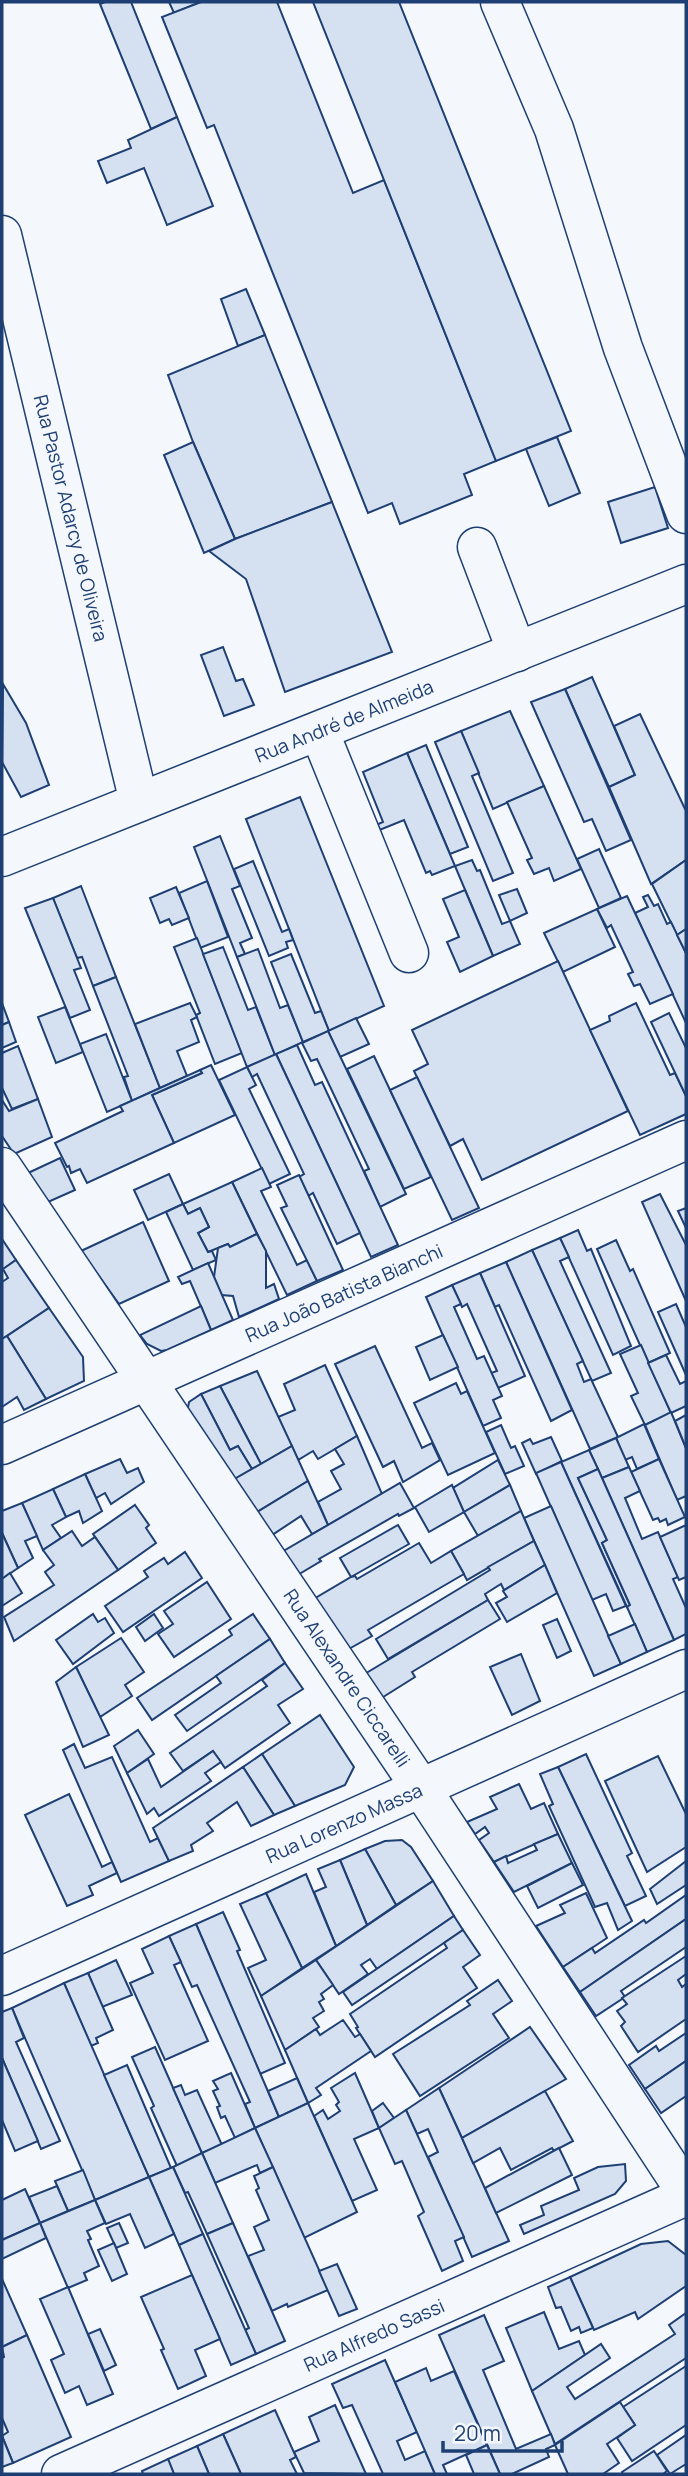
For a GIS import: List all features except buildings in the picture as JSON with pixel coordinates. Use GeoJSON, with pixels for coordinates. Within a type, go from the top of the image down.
{"type":"FeatureCollection","features":[{"type":"Feature","properties":{"kind":"street"},"geometry":{"type":"LineString","coordinates":[[500,2],[554,128],[624,348],[686,514]]}},
{"type":"Feature","properties":{"kind":"street","name":"Rua Pastor Adarcy de Oliveira"},"geometry":{"type":"LineString","coordinates":[[2,235],[139,802]]}},
{"type":"Feature","properties":{"kind":"street"},"geometry":{"type":"LineString","coordinates":[[477,547],[517,652]]}},
{"type":"Feature","properties":{"kind":"street","name":"Rua André de Almeida"},"geometry":{"type":"LineString","coordinates":[[2,857],[686,584]]}},
{"type":"Feature","properties":{"kind":"street"},"geometry":{"type":"LineString","coordinates":[[319,731],[409,953]]}},
{"type":"Feature","properties":{"kind":"street","name":"Rua João Batista Bianchi"},"geometry":{"type":"LineString","coordinates":[[2,1445],[686,1140]]}},
{"type":"Feature","properties":{"kind":"street","name":"Rua Alexandre Ciccarelli"},"geometry":{"type":"LineString","coordinates":[[2,1167],[421,1788],[686,2194]]}},
{"type":"Feature","properties":{"kind":"street","name":"Rua Lorenzo Massa"},"geometry":{"type":"LineString","coordinates":[[2,1976],[686,1668]]}},
{"type":"Feature","properties":{"kind":"street","name":"Rua Alfredo Sassi"},"geometry":{"type":"LineString","coordinates":[[61,2474],[686,2194]]}}]}
